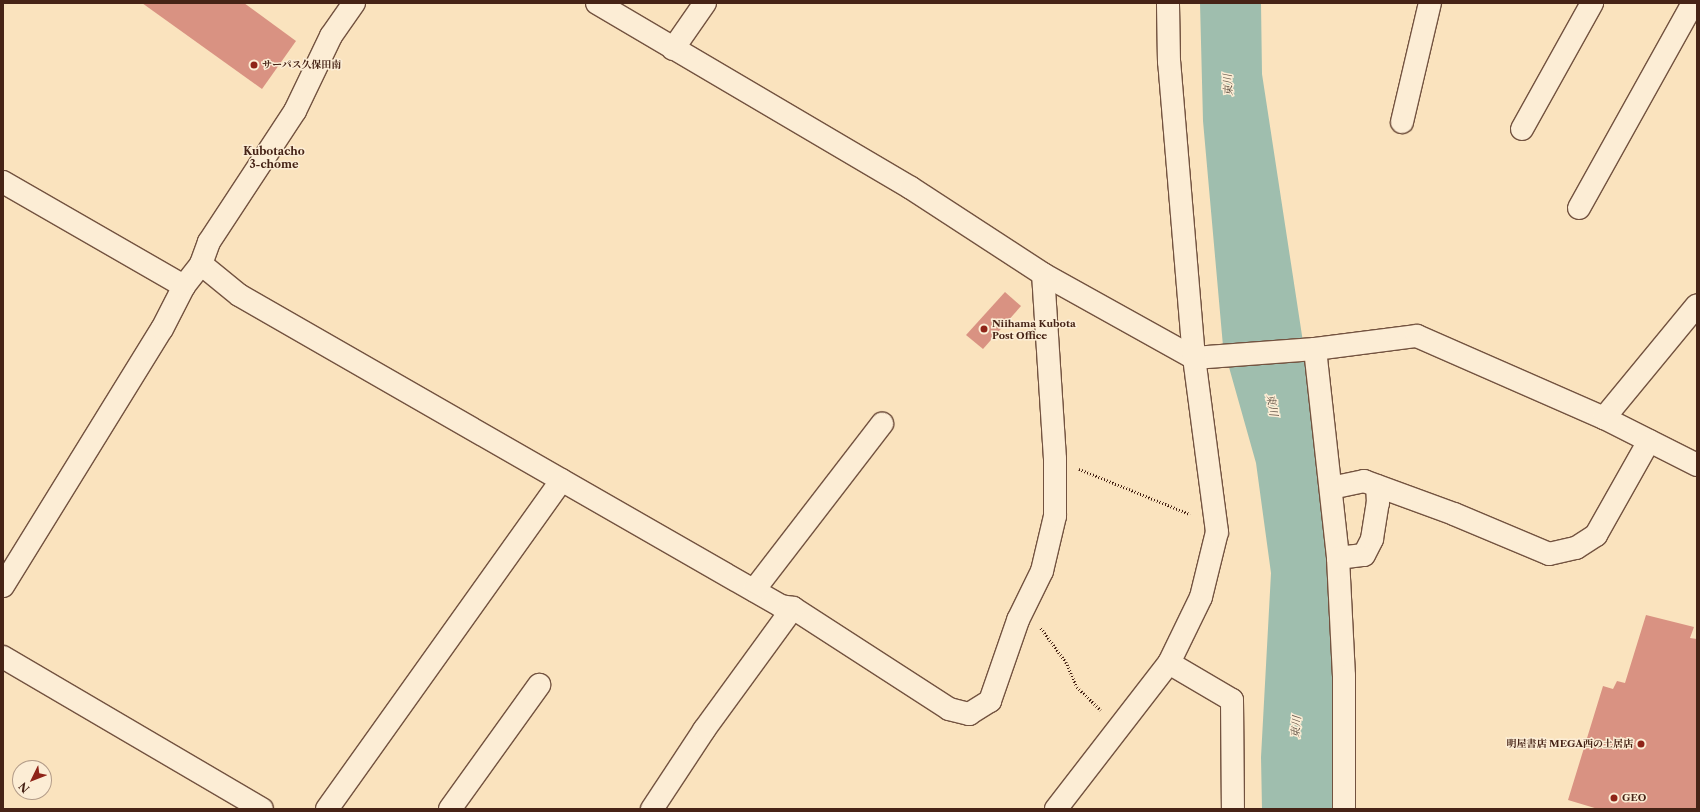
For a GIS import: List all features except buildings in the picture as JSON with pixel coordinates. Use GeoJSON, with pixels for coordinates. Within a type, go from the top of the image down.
{"type":"FeatureCollection","features":[{"type":"Feature","properties":{"kind":"street"},"geometry":{"type":"LineString","coordinates":[[3,586],[162,329],[184,286],[201,264],[209,242],[295,111],[332,36],[354,3]]}},
{"type":"Feature","properties":{"kind":"street"},"geometry":{"type":"LineString","coordinates":[[596,3],[911,188],[1043,274],[1204,357],[1312,349],[1417,336],[1604,418],[1697,464]]}},
{"type":"Feature","properties":{"kind":"street"},"geometry":{"type":"LineString","coordinates":[[672,49],[705,3]]}},
{"type":"Feature","properties":{"kind":"street"},"geometry":{"type":"LineString","coordinates":[[1056,809],[1121,728],[1169,663],[1201,597],[1217,532],[1204,357],[1169,62],[1168,3]]}},
{"type":"Feature","properties":{"kind":"street"},"geometry":{"type":"LineString","coordinates":[[1402,122],[1430,3]]}},
{"type":"Feature","properties":{"kind":"street"},"geometry":{"type":"LineString","coordinates":[[1522,129],[1592,3]]}},
{"type":"Feature","properties":{"kind":"street"},"geometry":{"type":"LineString","coordinates":[[1579,208],[1693,3]]}},
{"type":"Feature","properties":{"kind":"street"},"geometry":{"type":"LineString","coordinates":[[3,182],[184,286]]}},
{"type":"Feature","properties":{"kind":"street"},"geometry":{"type":"LineString","coordinates":[[201,264],[239,295],[781,606],[793,608],[949,710],[969,714],[990,701],[1022,611],[1042,571],[1054,516],[1055,459],[1043,274]]}},
{"type":"Feature","properties":{"kind":"street"},"geometry":{"type":"LineString","coordinates":[[1604,418],[1697,305]]}},
{"type":"Feature","properties":{"kind":"street"},"geometry":{"type":"LineString","coordinates":[[1312,349],[1331,488],[1338,558],[1344,676],[1344,809]]}},
{"type":"Feature","properties":{"kind":"street"},"geometry":{"type":"LineString","coordinates":[[754,590],[882,424]]}},
{"type":"Feature","properties":{"kind":"street"},"geometry":{"type":"LineString","coordinates":[[1331,488],[1364,482],[1549,554],[1576,548],[1596,535],[1649,441]]}},
{"type":"Feature","properties":{"kind":"street"},"geometry":{"type":"LineString","coordinates":[[327,809],[562,480]]}},
{"type":"Feature","properties":{"kind":"street"},"geometry":{"type":"LineString","coordinates":[[1338,558],[1364,555],[1372,539],[1378,503],[1377,486]]}},
{"type":"Feature","properties":{"kind":"street"},"geometry":{"type":"LineString","coordinates":[[652,809],[704,730],[793,608]]}},
{"type":"Feature","properties":{"kind":"street"},"geometry":{"type":"LineString","coordinates":[[3,657],[262,809]]}},
{"type":"Feature","properties":{"kind":"street"},"geometry":{"type":"LineString","coordinates":[[1169,663],[1232,700],[1233,809]]}},
{"type":"Feature","properties":{"kind":"street"},"geometry":{"type":"LineString","coordinates":[[450,809],[539,685]]}},
{"type":"Feature","properties":{"kind":"path"},"geometry":{"type":"LineString","coordinates":[[1055,459],[1216,525]]}},
{"type":"Feature","properties":{"kind":"path"},"geometry":{"type":"LineString","coordinates":[[1022,611],[1049,638],[1066,662],[1077,687],[1121,728]]}},
{"type":"Feature","properties":{"kind":"water","name":"東川"},"geometry":{"type":"Polygon","coordinates":[[[1200,3],[1261,3],[1262,74],[1303,342],[1326,522],[1338,754],[1338,809],[1262,809],[1261,757],[1271,573],[1256,463],[1223,346],[1203,121],[1200,3]]]}},
{"type":"Feature","properties":{"kind":"place","name":"サーパス久保田南"},"geometry":{"type":"Point","coordinates":[254,65]}},
{"type":"Feature","properties":{"kind":"place","name":"Niihama Kubota Post Office"},"geometry":{"type":"Point","coordinates":[984,329]}},
{"type":"Feature","properties":{"kind":"place","name":"明屋書店 MEGA西の土居店"},"geometry":{"type":"Point","coordinates":[1641,744]}},
{"type":"Feature","properties":{"kind":"place","name":"GEO"},"geometry":{"type":"Point","coordinates":[1614,798]}},
{"type":"Feature","properties":{"kind":"district","name":"Kubotacho 3-chome"},"geometry":{"type":"Point","coordinates":[274,158]}}]}
